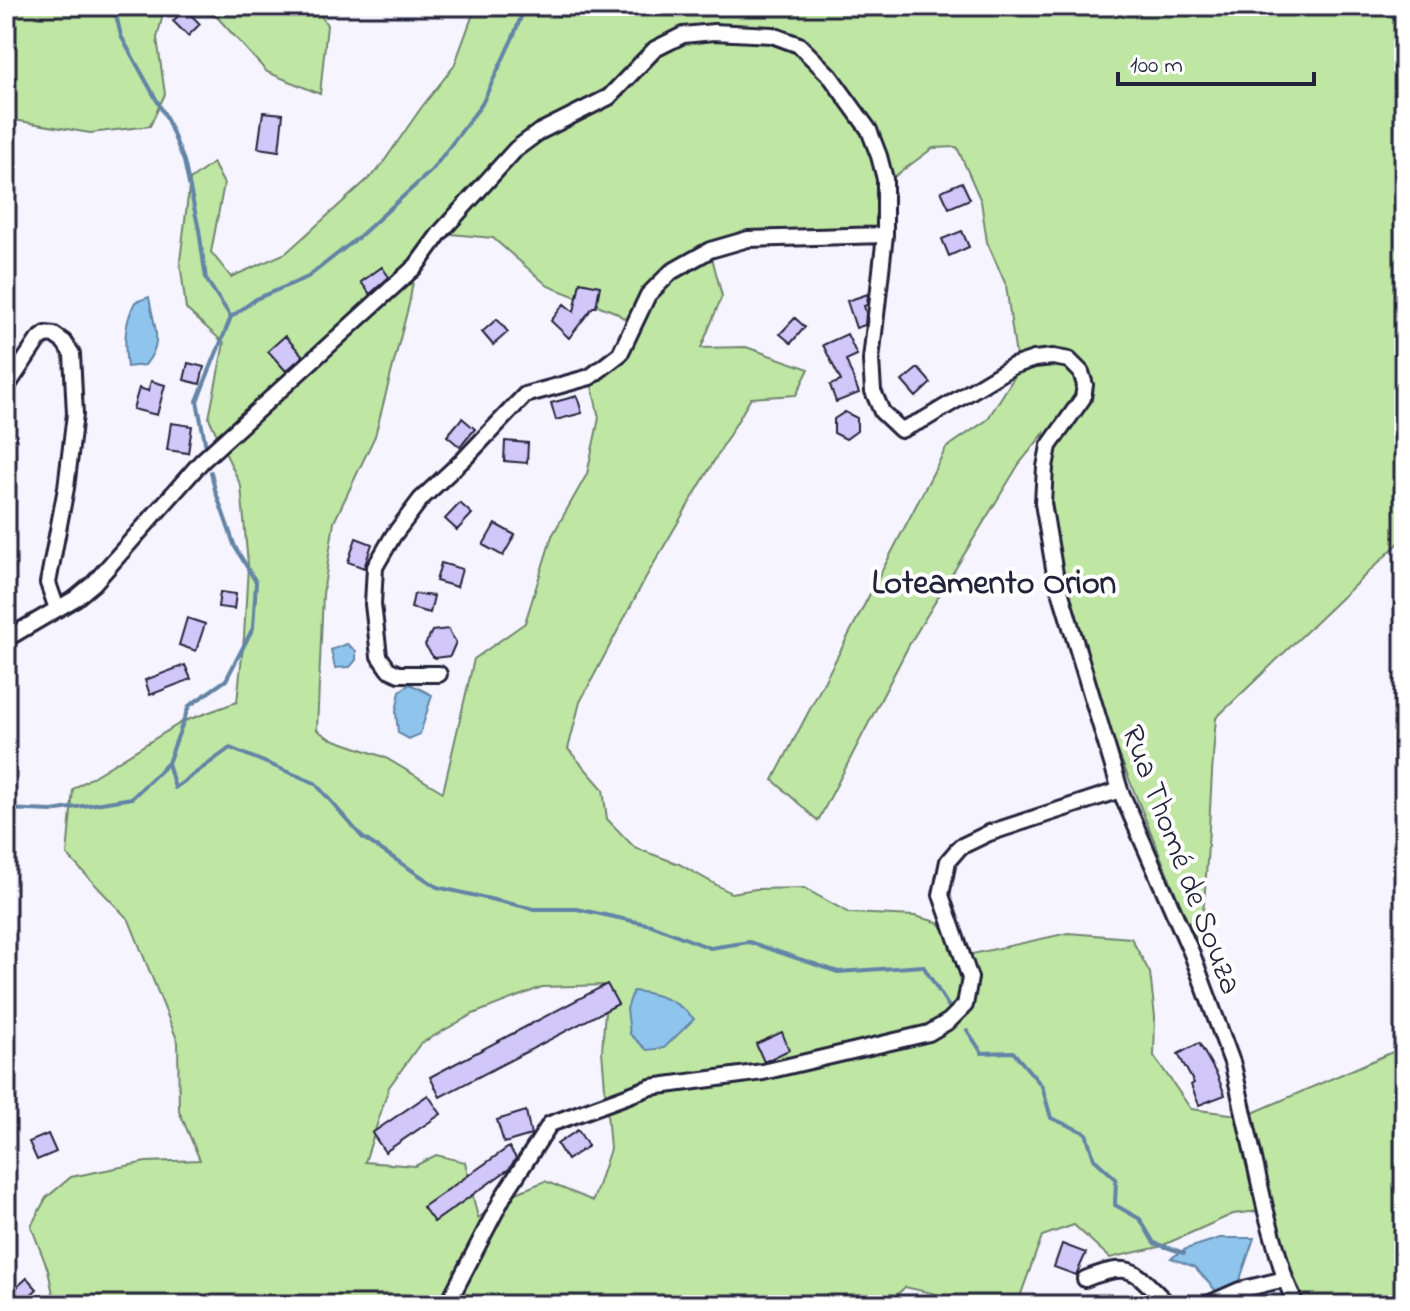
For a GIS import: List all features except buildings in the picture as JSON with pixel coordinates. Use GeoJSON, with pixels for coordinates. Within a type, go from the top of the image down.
{"type":"FeatureCollection","features":[{"type":"Feature","properties":{"kind":"street"},"geometry":{"type":"LineString","coordinates":[[6,639],[94,583],[202,461],[416,266],[440,233],[516,149],[539,132],[609,97],[655,49],[683,35],[714,32],[772,35],[799,45],[830,76],[869,130],[885,179],[885,235],[748,239],[710,250],[671,272],[648,295],[620,354],[590,377],[525,395],[421,499],[393,536],[375,567],[373,604],[379,656],[388,669],[399,674],[439,674]]}},
{"type":"Feature","properties":{"kind":"street","name":"Rua Thomé de Souza"},"geometry":{"type":"LineString","coordinates":[[885,235],[871,360],[873,391],[882,412],[901,430],[1013,366],[1034,359],[1053,357],[1069,360],[1081,372],[1085,385],[1083,398],[1049,446],[1045,467],[1043,503],[1055,574],[1120,790],[1192,954],[1233,1065],[1266,1212],[1285,1279],[1296,1305]]}},
{"type":"Feature","properties":{"kind":"street"},"geometry":{"type":"LineString","coordinates":[[6,388],[38,340],[46,334],[64,342],[72,354],[75,414],[66,488],[48,583],[57,609]]}},
{"type":"Feature","properties":{"kind":"street"},"geometry":{"type":"LineString","coordinates":[[447,1305],[504,1195],[550,1124],[651,1087],[763,1072],[929,1033],[949,1021],[965,1005],[970,978],[941,895],[948,861],[960,847],[989,833],[1120,790]]}},
{"type":"Feature","properties":{"kind":"street"},"geometry":{"type":"LineString","coordinates":[[1085,1279],[1105,1271],[1120,1269],[1136,1272],[1169,1305]]}},
{"type":"Feature","properties":{"kind":"street"},"geometry":{"type":"LineString","coordinates":[[1206,1305],[1240,1290],[1285,1279]]}},
{"type":"Feature","properties":{"kind":"green space"},"geometry":{"type":"Polygon","coordinates":[[[6,6],[165,6],[157,38],[165,94],[150,126],[90,133],[8,119],[6,6]]]}},
{"type":"Feature","properties":{"kind":"green space"},"geometry":{"type":"Polygon","coordinates":[[[179,6],[315,6],[327,25],[320,94],[267,72],[217,17],[179,6]]]}},
{"type":"Feature","properties":{"kind":"green space"},"geometry":{"type":"Polygon","coordinates":[[[476,6],[1404,6],[1404,538],[1216,718],[1199,951],[1047,577],[1038,484],[1044,433],[1019,464],[909,645],[818,821],[773,780],[946,448],[987,420],[1018,371],[1006,285],[987,242],[981,201],[957,147],[933,148],[883,185],[878,233],[797,229],[744,232],[710,250],[722,296],[701,348],[746,347],[809,369],[796,395],[751,398],[646,577],[580,702],[568,749],[603,789],[607,819],[635,848],[679,864],[731,893],[804,888],[849,913],[915,916],[937,922],[968,955],[1068,933],[1131,938],[1150,973],[1155,1017],[1154,1056],[1191,1109],[1246,1116],[1404,1047],[1404,1305],[1285,1305],[1258,1211],[1233,1214],[1159,1247],[1110,1258],[1074,1225],[1042,1236],[1017,1305],[944,1305],[941,1295],[905,1287],[886,1305],[47,1305],[53,1294],[48,1270],[31,1226],[46,1198],[71,1177],[146,1162],[200,1160],[179,1111],[178,1042],[129,920],[67,855],[73,789],[182,722],[237,702],[248,565],[241,486],[209,418],[224,343],[186,309],[180,261],[190,180],[213,163],[224,184],[211,252],[231,277],[286,253],[378,170],[454,66],[476,6]],[[440,233],[416,266],[375,436],[334,522],[323,594],[317,730],[329,738],[384,757],[443,792],[474,659],[525,623],[552,536],[587,474],[599,418],[590,377],[620,354],[634,326],[615,312],[548,286],[493,238],[440,233]],[[607,985],[542,987],[473,1014],[420,1044],[389,1087],[365,1162],[415,1166],[436,1155],[465,1162],[478,1218],[507,1197],[545,1181],[593,1201],[610,1149],[602,1051],[607,985]]]}},
{"type":"Feature","properties":{"kind":"water"},"geometry":{"type":"Polygon","coordinates":[[[149,297],[156,332],[155,348],[145,365],[127,367],[125,342],[129,318],[135,302],[149,297]]]}},
{"type":"Feature","properties":{"kind":"water"},"geometry":{"type":"Polygon","coordinates":[[[347,644],[356,651],[356,660],[350,667],[335,668],[331,650],[347,644]]]}},
{"type":"Feature","properties":{"kind":"water"},"geometry":{"type":"Polygon","coordinates":[[[410,684],[432,695],[420,734],[409,739],[398,733],[396,712],[400,691],[410,684]]]}},
{"type":"Feature","properties":{"kind":"water"},"geometry":{"type":"Polygon","coordinates":[[[633,991],[667,999],[694,1019],[664,1048],[647,1050],[630,1034],[627,1009],[633,991]]]}},
{"type":"Feature","properties":{"kind":"water"},"geometry":{"type":"Polygon","coordinates":[[[1220,1238],[1254,1238],[1239,1282],[1230,1293],[1216,1291],[1195,1267],[1171,1258],[1186,1249],[1220,1238]]]}},
{"type":"Feature","properties":{"kind":"waterway"},"geometry":{"type":"LineString","coordinates":[[114,6],[121,36],[166,117],[184,161],[206,279],[231,317]]}},
{"type":"Feature","properties":{"kind":"waterway"},"geometry":{"type":"LineString","coordinates":[[206,447],[197,401],[231,317],[256,299],[308,277],[360,236],[432,170],[482,104],[525,6]]}},
{"type":"Feature","properties":{"kind":"waterway"},"geometry":{"type":"LineString","coordinates":[[6,809],[52,811],[132,798],[168,763],[189,706],[226,680],[253,628],[256,582],[235,547],[211,472]]}},
{"type":"Feature","properties":{"kind":"waterway"},"geometry":{"type":"LineString","coordinates":[[168,763],[175,788],[230,748],[315,783],[362,837],[437,887],[534,909],[577,909],[651,925],[710,948],[749,942],[838,972],[923,966],[949,1007]]}},
{"type":"Feature","properties":{"kind":"waterway"},"geometry":{"type":"LineString","coordinates":[[967,1030],[982,1053],[1013,1052],[1042,1086],[1051,1118],[1086,1133],[1094,1159],[1116,1179],[1115,1205],[1140,1219],[1154,1243],[1184,1253]]}},
{"type":"Feature","properties":{"kind":"district","name":"Loteamento Orion"},"geometry":{"type":"Point","coordinates":[994,581]}}]}
